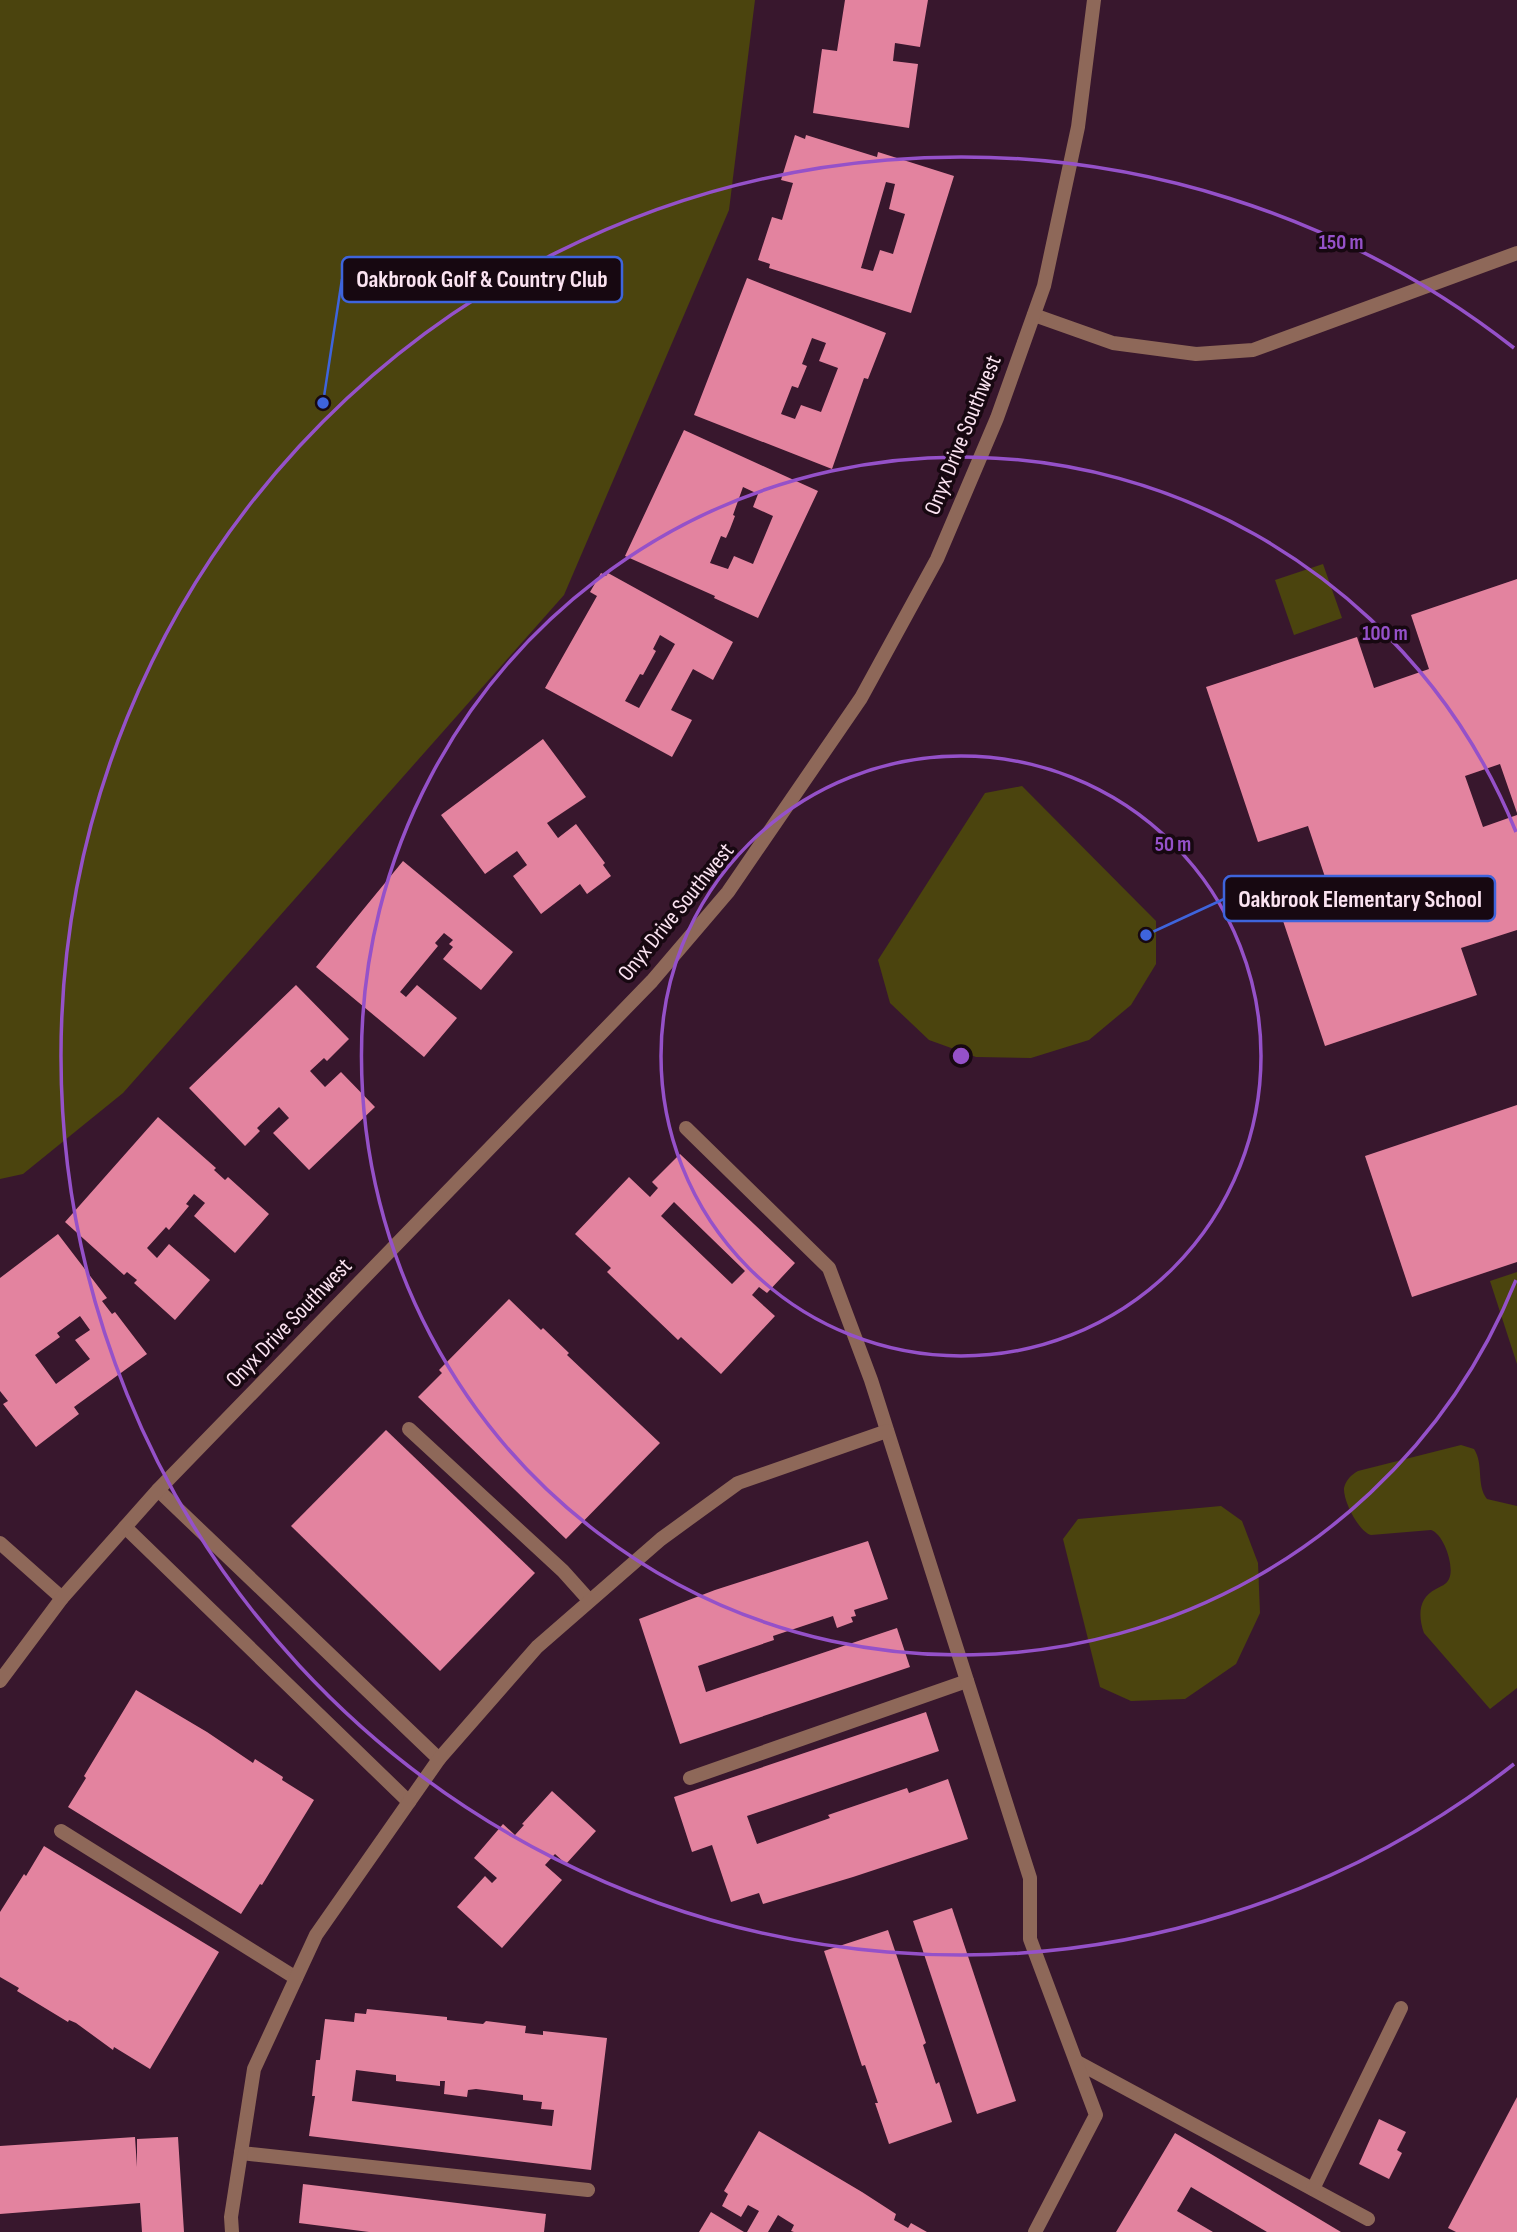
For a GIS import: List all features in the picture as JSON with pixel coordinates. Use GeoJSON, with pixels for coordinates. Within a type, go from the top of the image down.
{"type":"FeatureCollection","features":[{"type":"Feature","properties":{"kind":"street","name":"Onyx Drive Southwest"},"geometry":{"type":"LineString","coordinates":[[0,1681],[62,1598],[158,1490],[652,981],[728,892],[861,698],[937,559],[997,418],[1044,286],[1078,127],[1094,0]]}},
{"type":"Feature","properties":{"kind":"street"},"geometry":{"type":"LineString","coordinates":[[1034,315],[1113,343],[1196,354],[1253,350],[1517,253]]}},
{"type":"Feature","properties":{"kind":"street"},"geometry":{"type":"LineString","coordinates":[[686,1128],[830,1268],[871,1380],[1030,1878],[1030,1939],[1096,2115],[1035,2232]]}},
{"type":"Feature","properties":{"kind":"street"},"geometry":{"type":"LineString","coordinates":[[409,1429],[563,1571],[589,1600]]}},
{"type":"Feature","properties":{"kind":"street"},"geometry":{"type":"LineString","coordinates":[[232,2232],[231,2217],[254,2069],[316,1935],[439,1759],[537,1647],[661,1539],[738,1483],[887,1431]]}},
{"type":"Feature","properties":{"kind":"street"},"geometry":{"type":"LineString","coordinates":[[158,1490],[439,1759]]}},
{"type":"Feature","properties":{"kind":"street"},"geometry":{"type":"LineString","coordinates":[[125,1527],[409,1802]]}},
{"type":"Feature","properties":{"kind":"street"},"geometry":{"type":"LineString","coordinates":[[0,1543],[62,1598]]}},
{"type":"Feature","properties":{"kind":"street"},"geometry":{"type":"LineString","coordinates":[[690,1778],[967,1681]]}},
{"type":"Feature","properties":{"kind":"street"},"geometry":{"type":"LineString","coordinates":[[61,1831],[296,1978]]}},
{"type":"Feature","properties":{"kind":"street"},"geometry":{"type":"LineString","coordinates":[[1313,2189],[1401,2008]]}},
{"type":"Feature","properties":{"kind":"street"},"geometry":{"type":"LineString","coordinates":[[1077,2062],[1368,2219]]}},
{"type":"Feature","properties":{"kind":"street"},"geometry":{"type":"LineString","coordinates":[[242,2153],[588,2190]]}},
{"type":"Feature","properties":{"kind":"shaded area"},"geometry":{"type":"Polygon","coordinates":[[[0,0],[755,0],[729,210],[564,595],[123,1093],[23,1174],[0,1179],[0,0]]]}},
{"type":"Feature","properties":{"kind":"shaded area"},"geometry":{"type":"Polygon","coordinates":[[[1323,564],[1342,618],[1294,635],[1275,580],[1323,564]]]}},
{"type":"Feature","properties":{"kind":"shaded area"},"geometry":{"type":"Polygon","coordinates":[[[1022,786],[1156,921],[1156,964],[1131,1005],[1089,1040],[1031,1058],[976,1057],[929,1040],[890,1003],[878,960],[985,793],[1022,786]]]}},
{"type":"Feature","properties":{"kind":"shaded area"},"geometry":{"type":"Polygon","coordinates":[[[1517,1272],[1517,1364],[1490,1281],[1517,1272]]]}},
{"type":"Feature","properties":{"kind":"shaded area"},"geometry":{"type":"Polygon","coordinates":[[[1461,1445],[1474,1449],[1477,1455],[1482,1487],[1487,1499],[1517,1506],[1517,1688],[1490,1709],[1424,1633],[1422,1627],[1420,1614],[1423,1602],[1430,1593],[1449,1579],[1451,1567],[1440,1538],[1431,1530],[1371,1535],[1366,1533],[1349,1508],[1344,1494],[1347,1480],[1358,1471],[1461,1445]]]}},
{"type":"Feature","properties":{"kind":"shaded area"},"geometry":{"type":"Polygon","coordinates":[[[1221,1506],[1242,1521],[1258,1563],[1260,1613],[1236,1664],[1185,1699],[1131,1701],[1100,1687],[1063,1539],[1078,1519],[1221,1506]]]}},
{"type":"Feature","properties":{"kind":"building"},"geometry":{"type":"Polygon","coordinates":[[[845,0],[928,0],[920,47],[895,43],[893,61],[918,64],[909,128],[813,113],[822,49],[837,51],[845,0]]]}},
{"type":"Feature","properties":{"kind":"building"},"geometry":{"type":"Polygon","coordinates":[[[795,135],[805,139],[806,135],[877,157],[878,152],[954,176],[911,313],[769,268],[770,264],[758,260],[772,217],[782,220],[793,183],[781,180],[795,135]],[[886,182],[861,268],[873,271],[880,250],[893,254],[905,214],[889,209],[895,184],[886,182]]]}},
{"type":"Feature","properties":{"kind":"building"},"geometry":{"type":"Polygon","coordinates":[[[747,278],[886,333],[868,379],[864,378],[832,469],[694,415],[747,278]],[[812,338],[802,364],[807,366],[798,388],[792,386],[781,414],[795,419],[801,405],[821,412],[838,368],[819,361],[826,343],[812,338]]]}},
{"type":"Feature","properties":{"kind":"building"},"geometry":{"type":"Polygon","coordinates":[[[684,430],[818,491],[758,618],[625,556],[684,430]],[[743,487],[730,529],[726,538],[721,536],[710,563],[728,569],[734,556],[753,564],[773,516],[753,507],[758,494],[743,487]]]}},
{"type":"Feature","properties":{"kind":"building"},"geometry":{"type":"Polygon","coordinates":[[[601,573],[606,576],[608,573],[733,642],[713,680],[693,669],[671,710],[692,720],[672,757],[545,688],[597,596],[590,592],[601,573]],[[660,635],[653,649],[656,651],[625,701],[639,708],[675,644],[660,635]]]}},
{"type":"Feature","properties":{"kind":"building"},"geometry":{"type":"Polygon","coordinates":[[[1517,579],[1517,813],[1500,764],[1465,776],[1483,827],[1517,815],[1517,930],[1461,948],[1477,995],[1325,1046],[1275,897],[1326,880],[1308,826],[1258,842],[1206,687],[1357,637],[1374,688],[1429,669],[1411,615],[1517,579]]]}},
{"type":"Feature","properties":{"kind":"building"},"geometry":{"type":"Polygon","coordinates":[[[543,739],[586,797],[547,823],[558,838],[576,824],[605,863],[603,865],[611,876],[587,894],[580,884],[541,914],[513,876],[527,865],[517,851],[485,874],[441,815],[543,739]]]}},
{"type":"Feature","properties":{"kind":"building"},"geometry":{"type":"Polygon","coordinates":[[[403,861],[513,952],[481,990],[443,959],[453,947],[449,944],[453,940],[444,933],[435,943],[438,946],[400,992],[406,997],[417,985],[457,1018],[424,1057],[316,967],[403,861]]]}},
{"type":"Feature","properties":{"kind":"building"},"geometry":{"type":"Polygon","coordinates":[[[296,985],[349,1039],[327,1061],[324,1058],[310,1071],[325,1087],[341,1072],[375,1107],[309,1170],[273,1133],[289,1118],[279,1107],[257,1128],[260,1131],[245,1146],[189,1088],[296,985]]]}},
{"type":"Feature","properties":{"kind":"building"},"geometry":{"type":"Polygon","coordinates":[[[1517,1105],[1517,1262],[1412,1297],[1365,1156],[1517,1105]]]}},
{"type":"Feature","properties":{"kind":"building"},"geometry":{"type":"Polygon","coordinates":[[[158,1117],[216,1168],[214,1170],[225,1180],[228,1177],[269,1214],[235,1253],[194,1216],[205,1203],[194,1194],[186,1204],[189,1206],[169,1230],[166,1227],[147,1248],[157,1258],[169,1244],[210,1280],[175,1320],[134,1283],[137,1280],[127,1272],[124,1275],[65,1222],[158,1117]]]}},
{"type":"Feature","properties":{"kind":"building"},"geometry":{"type":"Polygon","coordinates":[[[680,1154],[795,1263],[767,1293],[759,1287],[752,1295],[775,1316],[721,1374],[681,1337],[678,1340],[607,1272],[611,1268],[575,1234],[629,1177],[650,1197],[658,1188],[652,1182],[680,1154]],[[674,1202],[661,1216],[732,1284],[745,1271],[674,1202]]]}},
{"type":"Feature","properties":{"kind":"building"},"geometry":{"type":"Polygon","coordinates":[[[58,1234],[107,1298],[102,1301],[112,1314],[115,1312],[147,1354],[74,1407],[79,1414],[36,1447],[3,1404],[8,1401],[0,1391],[0,1278],[58,1234]],[[80,1316],[57,1333],[60,1337],[35,1355],[56,1384],[90,1359],[75,1340],[90,1330],[80,1316]]]}},
{"type":"Feature","properties":{"kind":"building"},"geometry":{"type":"Polygon","coordinates":[[[509,1299],[541,1330],[543,1328],[569,1353],[567,1355],[660,1443],[566,1539],[418,1397],[442,1373],[439,1370],[509,1299]]]}},
{"type":"Feature","properties":{"kind":"building"},"geometry":{"type":"Polygon","coordinates":[[[386,1430],[535,1573],[440,1671],[291,1526],[386,1430]]]}},
{"type":"Feature","properties":{"kind":"building"},"geometry":{"type":"Polygon","coordinates":[[[868,1541],[888,1599],[854,1610],[856,1616],[851,1617],[853,1622],[837,1628],[833,1616],[698,1666],[706,1692],[897,1628],[910,1667],[680,1744],[639,1619],[715,1590],[868,1541]]]}},
{"type":"Feature","properties":{"kind":"building"},"geometry":{"type":"Polygon","coordinates":[[[136,1690],[253,1763],[255,1759],[314,1800],[241,1914],[68,1807],[136,1690]]]}},
{"type":"Feature","properties":{"kind":"building"},"geometry":{"type":"Polygon","coordinates":[[[926,1712],[939,1751],[747,1816],[757,1844],[830,1818],[828,1815],[907,1788],[909,1793],[948,1779],[968,1839],[763,1904],[759,1893],[731,1902],[712,1845],[692,1852],[674,1797],[926,1712]]]}},
{"type":"Feature","properties":{"kind":"building"},"geometry":{"type":"Polygon","coordinates":[[[552,1791],[596,1831],[566,1864],[555,1854],[545,1865],[562,1880],[502,1948],[457,1907],[485,1876],[492,1883],[497,1878],[474,1858],[503,1824],[515,1835],[552,1791]]]}},
{"type":"Feature","properties":{"kind":"building"},"geometry":{"type":"Polygon","coordinates":[[[44,1846],[219,1952],[150,2069],[114,2047],[113,2050],[76,2023],[69,2020],[68,2022],[17,1991],[19,1988],[0,1977],[0,1912],[44,1846]]]}},
{"type":"Feature","properties":{"kind":"building"},"geometry":{"type":"Polygon","coordinates":[[[952,1908],[1016,2101],[977,2114],[913,1921],[952,1908]]]}},
{"type":"Feature","properties":{"kind":"building"},"geometry":{"type":"Polygon","coordinates":[[[888,1930],[926,2043],[923,2045],[936,2084],[939,2082],[952,2122],[889,2144],[875,2103],[878,2103],[865,2065],[862,2066],[824,1951],[888,1930]]]}},
{"type":"Feature","properties":{"kind":"building"},"geometry":{"type":"Polygon","coordinates":[[[367,2009],[447,2017],[447,2020],[483,2024],[486,2021],[526,2026],[525,2033],[543,2035],[543,2031],[607,2038],[591,2170],[309,2136],[315,2096],[312,2096],[316,2060],[320,2060],[325,2019],[354,2022],[355,2013],[366,2014],[367,2009]],[[356,2070],[352,2101],[552,2126],[554,2110],[541,2109],[542,2102],[523,2100],[523,2095],[476,2089],[468,2090],[467,2097],[444,2094],[445,2081],[440,2081],[440,2086],[396,2081],[396,2075],[356,2070]]]}},
{"type":"Feature","properties":{"kind":"building"},"geometry":{"type":"Polygon","coordinates":[[[1517,2097],[1517,2232],[1456,2232],[1448,2228],[1517,2097]]]}},
{"type":"Feature","properties":{"kind":"building"},"geometry":{"type":"Polygon","coordinates":[[[1379,2119],[1406,2132],[1397,2150],[1402,2153],[1389,2179],[1359,2164],[1379,2119]]]}},
{"type":"Feature","properties":{"kind":"building"},"geometry":{"type":"Polygon","coordinates":[[[759,2131],[896,2214],[894,2220],[908,2228],[911,2223],[927,2232],[794,2232],[791,2231],[794,2225],[778,2215],[768,2232],[747,2232],[759,2211],[748,2205],[741,2217],[722,2206],[728,2194],[724,2191],[759,2131]]]}},
{"type":"Feature","properties":{"kind":"building"},"geometry":{"type":"Polygon","coordinates":[[[1175,2133],[1341,2232],[1267,2232],[1191,2187],[1177,2211],[1213,2232],[1116,2232],[1175,2133]]]}},
{"type":"Feature","properties":{"kind":"building"},"geometry":{"type":"Polygon","coordinates":[[[135,2137],[137,2167],[137,2139],[178,2137],[184,2232],[142,2232],[140,2203],[0,2214],[0,2146],[135,2137]]]}},
{"type":"Feature","properties":{"kind":"building"},"geometry":{"type":"Polygon","coordinates":[[[303,2184],[546,2214],[544,2232],[369,2232],[299,2223],[303,2184]]]}},
{"type":"Feature","properties":{"kind":"building"},"geometry":{"type":"Polygon","coordinates":[[[711,2212],[744,2232],[699,2232],[711,2212]]]}},
{"type":"Feature","properties":{"kind":"place","name":"Oakbrook Golf & Country Club"},"geometry":{"type":"Point","coordinates":[323,403]}},
{"type":"Feature","properties":{"kind":"place","name":"Oakbrook Elementary School"},"geometry":{"type":"Point","coordinates":[1146,935]}}]}
